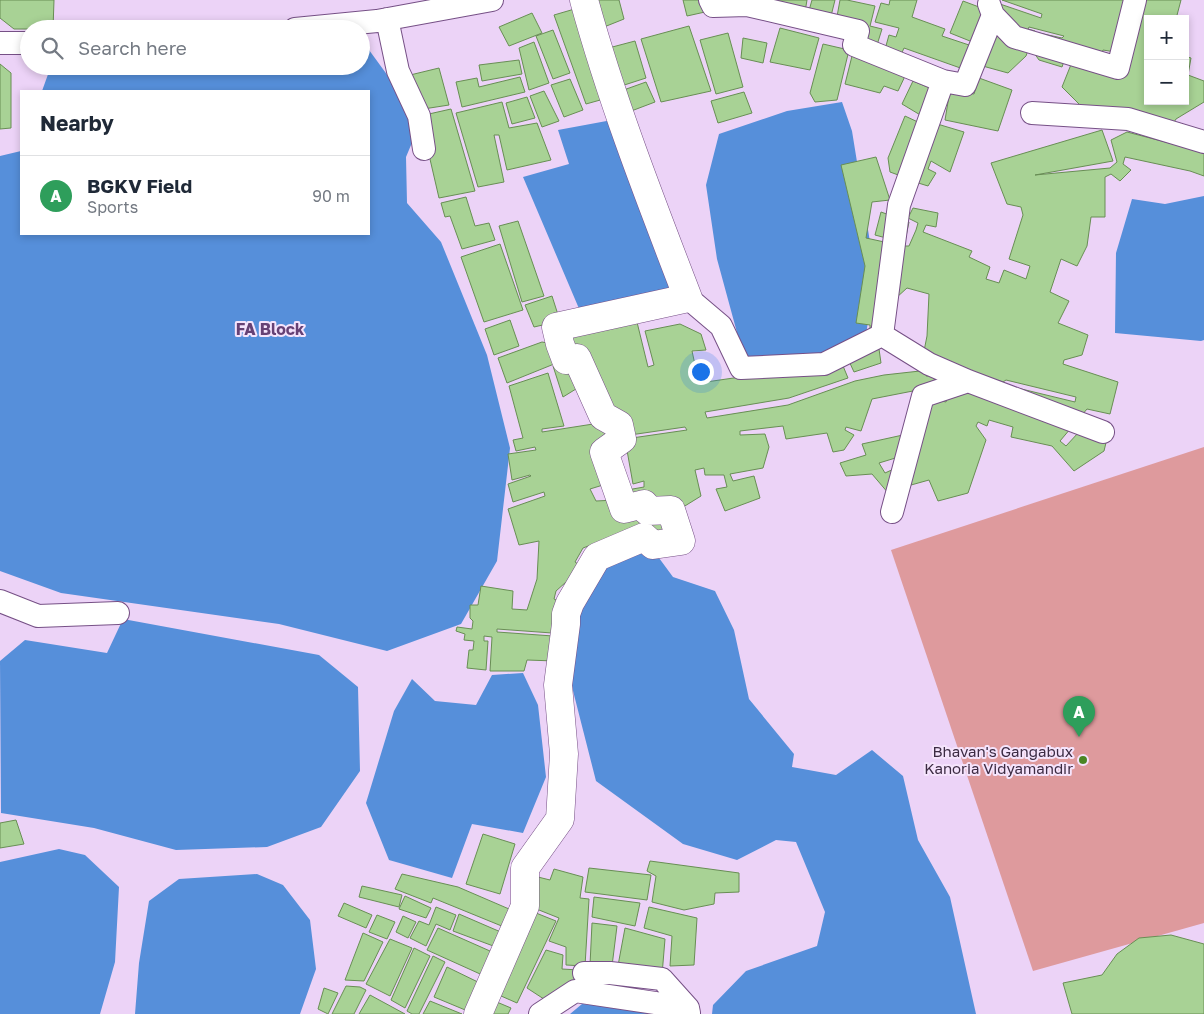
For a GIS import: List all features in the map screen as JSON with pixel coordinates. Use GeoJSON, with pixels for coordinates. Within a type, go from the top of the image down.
{"type":"FeatureCollection","features":[{"type":"Feature","properties":{"kind":"street"},"geometry":{"type":"LineString","coordinates":[[478,1014],[525,906],[525,868],[560,819],[564,754],[558,685],[566,614],[570,603],[597,558],[644,537],[653,545],[681,541],[671,510],[647,511],[644,504],[624,509],[604,452],[622,440],[619,425],[603,416],[576,358],[566,360],[556,327],[688,298],[628,142],[596,44],[584,0]]}},
{"type":"Feature","properties":{"kind":"lane"},"geometry":{"type":"LineString","coordinates":[[344,20],[382,13],[492,0]]}},
{"type":"Feature","properties":{"kind":"lane"},"geometry":{"type":"LineString","coordinates":[[710,0],[713,6],[747,5],[858,31],[854,46],[943,81],[965,85],[990,7]]}},
{"type":"Feature","properties":{"kind":"lane"},"geometry":{"type":"LineString","coordinates":[[990,7],[1014,37],[1118,68],[1135,0]]}},
{"type":"Feature","properties":{"kind":"lane"},"geometry":{"type":"LineString","coordinates":[[382,13],[398,71],[419,116],[424,149]]}},
{"type":"Feature","properties":{"kind":"lane"},"geometry":{"type":"LineString","coordinates":[[0,43],[20,43]]}},
{"type":"Feature","properties":{"kind":"lane"},"geometry":{"type":"LineString","coordinates":[[882,335],[898,206],[943,81]]}},
{"type":"Feature","properties":{"kind":"lane"},"geometry":{"type":"LineString","coordinates":[[1032,113],[1128,119],[1204,142]]}},
{"type":"Feature","properties":{"kind":"lane"},"geometry":{"type":"LineString","coordinates":[[688,298],[721,326],[741,368],[824,364],[882,335]]}},
{"type":"Feature","properties":{"kind":"lane"},"geometry":{"type":"LineString","coordinates":[[882,335],[929,364],[968,381],[1103,432]]}},
{"type":"Feature","properties":{"kind":"lane"},"geometry":{"type":"LineString","coordinates":[[892,512],[923,396],[968,381]]}},
{"type":"Feature","properties":{"kind":"lane"},"geometry":{"type":"LineString","coordinates":[[0,601],[38,616],[118,613]]}},
{"type":"Feature","properties":{"kind":"lane"},"geometry":{"type":"LineString","coordinates":[[584,973],[610,973],[662,979],[689,1011]]}},
{"type":"Feature","properties":{"kind":"lane"},"geometry":{"type":"LineString","coordinates":[[540,1014],[575,991],[689,1011]]}},
{"type":"Feature","properties":{"kind":"shaded area","name":"Bhavan's Gangabux Kanoria Vidyamandir"},"geometry":{"type":"Polygon","coordinates":[[[1204,447],[1204,923],[1033,971],[891,550],[1204,447]]]}},
{"type":"Feature","properties":{"kind":"water"},"geometry":{"type":"Polygon","coordinates":[[[370,51],[388,76],[419,126],[406,157],[407,203],[441,242],[487,355],[510,448],[497,561],[461,624],[387,651],[279,624],[61,593],[0,571],[0,156],[20,151],[20,235],[370,235],[370,90],[42,90],[48,75],[370,75],[370,51]]]}},
{"type":"Feature","properties":{"kind":"water"},"geometry":{"type":"Polygon","coordinates":[[[842,102],[852,131],[875,273],[866,335],[790,366],[745,362],[717,259],[706,185],[719,134],[787,111],[842,102]]]}},
{"type":"Feature","properties":{"kind":"water"},"geometry":{"type":"Polygon","coordinates":[[[612,120],[675,292],[583,318],[523,177],[569,164],[558,130],[612,120]]]}},
{"type":"Feature","properties":{"kind":"water"},"geometry":{"type":"Polygon","coordinates":[[[1204,196],[1204,340],[1115,333],[1116,253],[1132,199],[1165,204],[1204,196]]]}},
{"type":"Feature","properties":{"kind":"water"},"geometry":{"type":"Polygon","coordinates":[[[648,543],[673,577],[715,591],[734,630],[749,699],[794,754],[792,767],[836,775],[872,750],[903,776],[918,840],[950,897],[976,1014],[712,1014],[713,1005],[746,971],[817,946],[825,912],[796,842],[776,840],[737,860],[683,844],[596,781],[570,679],[567,615],[596,567],[648,543]]]}},
{"type":"Feature","properties":{"kind":"water"},"geometry":{"type":"Polygon","coordinates":[[[123,619],[319,655],[358,687],[360,771],[321,827],[267,847],[176,850],[94,828],[1,813],[0,661],[25,640],[107,653],[123,619]]]}},
{"type":"Feature","properties":{"kind":"water"},"geometry":{"type":"Polygon","coordinates":[[[523,673],[538,705],[546,777],[523,833],[472,824],[452,878],[389,860],[366,803],[394,711],[412,679],[435,701],[476,705],[492,675],[523,673]]]}},
{"type":"Feature","properties":{"kind":"water"},"geometry":{"type":"Polygon","coordinates":[[[59,849],[85,855],[119,887],[115,962],[100,1014],[0,1014],[0,862],[59,849]]]}},
{"type":"Feature","properties":{"kind":"water"},"geometry":{"type":"Polygon","coordinates":[[[257,874],[283,885],[310,920],[316,969],[300,1014],[135,1014],[139,963],[149,901],[179,879],[257,874]]]}},
{"type":"Feature","properties":{"kind":"water"},"geometry":{"type":"Polygon","coordinates":[[[582,1004],[666,1010],[668,1014],[570,1014],[582,1004]]]}},
{"type":"Feature","properties":{"kind":"building"},"geometry":{"type":"Polygon","coordinates":[[[0,0],[54,0],[53,20],[20,20],[20,29],[14,29],[0,18],[0,0]]]}},
{"type":"Feature","properties":{"kind":"building"},"geometry":{"type":"Polygon","coordinates":[[[598,0],[619,0],[624,19],[604,27],[598,0]]]}},
{"type":"Feature","properties":{"kind":"building"},"geometry":{"type":"Polygon","coordinates":[[[683,0],[701,0],[705,12],[687,16],[683,0]]]}},
{"type":"Feature","properties":{"kind":"building"},"geometry":{"type":"Polygon","coordinates":[[[768,0],[807,0],[805,12],[768,0]]]}},
{"type":"Feature","properties":{"kind":"building"},"geometry":{"type":"Polygon","coordinates":[[[812,0],[835,0],[830,20],[808,14],[812,0]]]}},
{"type":"Feature","properties":{"kind":"building"},"geometry":{"type":"Polygon","coordinates":[[[840,0],[875,6],[870,26],[882,29],[877,45],[836,22],[840,0]]]}},
{"type":"Feature","properties":{"kind":"building"},"geometry":{"type":"Polygon","coordinates":[[[890,0],[917,0],[912,17],[945,29],[942,36],[975,47],[966,70],[904,48],[899,59],[884,53],[889,35],[896,37],[899,28],[875,22],[881,3],[889,5],[890,0]]]}},
{"type":"Feature","properties":{"kind":"building"},"geometry":{"type":"Polygon","coordinates":[[[1002,0],[1181,0],[1177,15],[1144,15],[1144,105],[1189,105],[1189,75],[1204,81],[1204,102],[1176,119],[1171,127],[1122,114],[1087,112],[1062,87],[1072,62],[1102,71],[1106,61],[1124,64],[1127,54],[1103,50],[1100,58],[1068,50],[1062,67],[1039,60],[1032,50],[1039,33],[1062,38],[1064,36],[1029,27],[1028,29],[1035,31],[1026,56],[1008,73],[979,65],[1000,4],[1041,18],[1042,14],[1002,0]]]}},
{"type":"Feature","properties":{"kind":"building"},"geometry":{"type":"Polygon","coordinates":[[[963,1],[987,10],[975,43],[950,33],[963,1]]]}},
{"type":"Feature","properties":{"kind":"building"},"geometry":{"type":"Polygon","coordinates":[[[578,8],[611,97],[586,104],[554,15],[578,8]]]}},
{"type":"Feature","properties":{"kind":"building"},"geometry":{"type":"Polygon","coordinates":[[[532,13],[542,33],[509,46],[499,27],[532,13]]]}},
{"type":"Feature","properties":{"kind":"building"},"geometry":{"type":"Polygon","coordinates":[[[689,26],[711,91],[661,102],[641,39],[689,26]]]}},
{"type":"Feature","properties":{"kind":"building"},"geometry":{"type":"Polygon","coordinates":[[[780,28],[819,38],[810,70],[770,62],[780,28]]]}},
{"type":"Feature","properties":{"kind":"building"},"geometry":{"type":"Polygon","coordinates":[[[553,30],[570,73],[553,79],[536,36],[553,30]]]}},
{"type":"Feature","properties":{"kind":"building"},"geometry":{"type":"Polygon","coordinates":[[[728,33],[743,87],[716,94],[700,40],[728,33]]]}},
{"type":"Feature","properties":{"kind":"building"},"geometry":{"type":"Polygon","coordinates":[[[743,38],[767,43],[763,63],[741,58],[743,38]]]}},
{"type":"Feature","properties":{"kind":"building"},"geometry":{"type":"Polygon","coordinates":[[[635,41],[646,78],[615,88],[601,50],[635,41]]]}},
{"type":"Feature","properties":{"kind":"building"},"geometry":{"type":"Polygon","coordinates":[[[534,42],[549,83],[529,90],[519,48],[534,42]]]}},
{"type":"Feature","properties":{"kind":"building"},"geometry":{"type":"Polygon","coordinates":[[[823,44],[849,50],[837,100],[815,102],[810,93],[823,44]]]}},
{"type":"Feature","properties":{"kind":"building"},"geometry":{"type":"Polygon","coordinates":[[[853,52],[906,74],[898,91],[884,86],[880,93],[845,84],[853,52]]]}},
{"type":"Feature","properties":{"kind":"building"},"geometry":{"type":"Polygon","coordinates":[[[519,60],[522,74],[482,81],[479,65],[519,60]]]}},
{"type":"Feature","properties":{"kind":"building"},"geometry":{"type":"Polygon","coordinates":[[[0,64],[11,73],[11,128],[0,129],[0,64]]]}},
{"type":"Feature","properties":{"kind":"building"},"geometry":{"type":"Polygon","coordinates":[[[439,68],[449,105],[417,110],[406,76],[439,68]]]}},
{"type":"Feature","properties":{"kind":"building"},"geometry":{"type":"Polygon","coordinates":[[[520,77],[525,92],[462,107],[456,82],[477,78],[479,87],[520,77]]]}},
{"type":"Feature","properties":{"kind":"building"},"geometry":{"type":"Polygon","coordinates":[[[979,78],[1012,90],[998,131],[945,120],[950,90],[974,94],[979,78]]]}},
{"type":"Feature","properties":{"kind":"building"},"geometry":{"type":"Polygon","coordinates":[[[570,79],[583,110],[564,117],[551,85],[570,79]]]}},
{"type":"Feature","properties":{"kind":"building"},"geometry":{"type":"Polygon","coordinates":[[[913,81],[932,89],[922,116],[902,104],[913,81]]]}},
{"type":"Feature","properties":{"kind":"building"},"geometry":{"type":"Polygon","coordinates":[[[646,82],[655,102],[626,113],[618,92],[646,82]]]}},
{"type":"Feature","properties":{"kind":"building"},"geometry":{"type":"Polygon","coordinates":[[[544,91],[559,121],[542,127],[530,96],[544,91]]]}},
{"type":"Feature","properties":{"kind":"building"},"geometry":{"type":"Polygon","coordinates":[[[744,92],[752,113],[718,123],[711,101],[744,92]]]}},
{"type":"Feature","properties":{"kind":"building"},"geometry":{"type":"Polygon","coordinates":[[[527,97],[535,118],[512,124],[506,103],[527,97]]]}},
{"type":"Feature","properties":{"kind":"building"},"geometry":{"type":"Polygon","coordinates":[[[502,102],[509,128],[537,123],[551,160],[507,170],[499,135],[494,135],[504,182],[478,187],[456,113],[502,102]]]}},
{"type":"Feature","properties":{"kind":"building"},"geometry":{"type":"Polygon","coordinates":[[[451,109],[475,191],[439,198],[420,116],[451,109]]]}},
{"type":"Feature","properties":{"kind":"building"},"geometry":{"type":"Polygon","coordinates":[[[905,116],[920,123],[901,176],[890,172],[888,158],[905,116]]]}},
{"type":"Feature","properties":{"kind":"building"},"geometry":{"type":"Polygon","coordinates":[[[934,123],[964,132],[950,172],[931,161],[928,169],[936,173],[928,186],[915,182],[934,123]]]}},
{"type":"Feature","properties":{"kind":"building"},"geometry":{"type":"Polygon","coordinates":[[[1102,130],[1113,161],[1035,175],[1110,168],[1117,162],[1111,140],[1127,132],[1204,152],[1204,176],[1190,171],[1125,157],[1123,164],[1131,170],[1120,181],[1111,174],[1105,177],[1105,217],[1091,217],[1087,246],[1077,266],[1061,259],[1050,292],[1069,301],[1058,323],[1088,335],[1082,355],[1064,360],[1063,364],[1118,382],[1110,414],[1087,409],[1060,441],[1066,446],[1091,419],[1110,426],[1104,451],[1074,471],[1052,446],[1011,437],[1013,427],[989,420],[987,426],[978,422],[976,426],[986,440],[968,493],[938,501],[929,480],[911,485],[902,456],[879,463],[885,473],[896,468],[889,494],[872,474],[846,476],[840,463],[866,455],[862,444],[921,431],[918,395],[946,402],[951,385],[1005,385],[1075,402],[1076,397],[1006,380],[1003,382],[931,361],[926,376],[928,376],[932,363],[940,365],[936,384],[918,390],[872,399],[861,431],[846,427],[845,430],[854,435],[844,450],[833,452],[827,433],[786,439],[783,426],[740,431],[740,435],[765,434],[769,447],[763,468],[730,474],[733,481],[754,476],[760,498],[725,511],[716,489],[727,487],[724,475],[705,475],[704,468],[695,470],[701,496],[680,509],[648,509],[627,490],[644,487],[644,481],[633,484],[625,439],[687,430],[685,427],[630,435],[605,407],[560,328],[635,314],[648,367],[654,365],[645,331],[680,324],[701,334],[706,350],[692,351],[699,383],[782,371],[836,349],[848,378],[789,398],[705,412],[707,418],[788,405],[855,381],[884,375],[920,371],[927,336],[929,294],[907,288],[896,298],[876,328],[881,363],[854,372],[843,348],[870,337],[870,325],[856,323],[865,266],[841,165],[876,157],[890,200],[872,202],[866,238],[889,243],[890,239],[875,235],[881,212],[909,222],[904,246],[909,246],[918,223],[908,218],[913,208],[938,213],[936,227],[926,225],[923,232],[972,251],[969,257],[990,267],[986,279],[999,283],[1004,270],[1026,279],[1030,266],[1009,259],[1023,215],[1021,207],[1007,204],[991,163],[1102,130]]]}},
{"type":"Feature","properties":{"kind":"building"},"geometry":{"type":"Polygon","coordinates":[[[466,197],[475,226],[489,223],[495,240],[462,249],[450,216],[445,217],[441,203],[466,197]]]}},
{"type":"Feature","properties":{"kind":"building"},"geometry":{"type":"Polygon","coordinates":[[[518,221],[544,296],[522,302],[499,226],[518,221]]]}},
{"type":"Feature","properties":{"kind":"building"},"geometry":{"type":"Polygon","coordinates":[[[500,244],[523,310],[484,322],[461,257],[500,244]]]}},
{"type":"Feature","properties":{"kind":"building"},"geometry":{"type":"Polygon","coordinates":[[[552,296],[560,321],[534,327],[525,305],[552,296]]]}},
{"type":"Feature","properties":{"kind":"building"},"geometry":{"type":"Polygon","coordinates":[[[510,320],[519,346],[494,355],[485,329],[510,320]]]}},
{"type":"Feature","properties":{"kind":"building"},"geometry":{"type":"Polygon","coordinates":[[[542,342],[558,345],[564,360],[507,383],[498,358],[542,342]]]}},
{"type":"Feature","properties":{"kind":"building"},"geometry":{"type":"Polygon","coordinates":[[[574,360],[584,384],[563,397],[553,366],[574,360]]]}},
{"type":"Feature","properties":{"kind":"building"},"geometry":{"type":"Polygon","coordinates":[[[548,373],[564,426],[542,429],[542,432],[606,422],[612,440],[594,444],[603,485],[590,489],[596,501],[616,500],[670,512],[678,540],[653,543],[646,524],[583,548],[575,562],[587,570],[578,586],[566,582],[556,591],[554,599],[567,605],[552,633],[497,629],[497,632],[553,636],[555,661],[527,660],[524,671],[490,671],[492,637],[484,636],[484,641],[488,641],[486,670],[467,668],[469,650],[473,650],[474,641],[464,640],[465,634],[456,631],[457,627],[472,629],[473,621],[470,618],[470,605],[478,605],[481,586],[513,591],[512,609],[527,610],[537,579],[539,541],[519,545],[508,509],[545,496],[544,492],[513,502],[508,484],[531,476],[512,480],[508,454],[536,450],[535,447],[516,451],[513,440],[523,438],[509,386],[548,373]]]}},
{"type":"Feature","properties":{"kind":"building"},"geometry":{"type":"Polygon","coordinates":[[[16,820],[24,844],[0,848],[0,823],[16,820]]]}},
{"type":"Feature","properties":{"kind":"building"},"geometry":{"type":"Polygon","coordinates":[[[483,834],[515,844],[500,894],[466,884],[483,834]]]}},
{"type":"Feature","properties":{"kind":"building"},"geometry":{"type":"Polygon","coordinates":[[[650,861],[739,873],[739,892],[715,893],[714,904],[684,910],[652,902],[656,876],[647,871],[650,861]]]}},
{"type":"Feature","properties":{"kind":"building"},"geometry":{"type":"Polygon","coordinates":[[[589,868],[651,875],[647,900],[585,892],[589,868]]]}},
{"type":"Feature","properties":{"kind":"building"},"geometry":{"type":"Polygon","coordinates":[[[554,869],[583,877],[580,898],[589,899],[585,966],[566,965],[566,947],[549,941],[559,918],[529,906],[534,876],[550,880],[554,869]]]}},
{"type":"Feature","properties":{"kind":"building"},"geometry":{"type":"Polygon","coordinates":[[[402,874],[458,887],[516,912],[509,929],[433,898],[431,903],[395,889],[402,874]]]}},
{"type":"Feature","properties":{"kind":"building"},"geometry":{"type":"Polygon","coordinates":[[[362,886],[402,895],[399,907],[359,897],[362,886]]]}},
{"type":"Feature","properties":{"kind":"building"},"geometry":{"type":"Polygon","coordinates":[[[405,896],[431,908],[426,918],[399,909],[405,896]]]}},
{"type":"Feature","properties":{"kind":"building"},"geometry":{"type":"Polygon","coordinates":[[[594,897],[640,903],[635,926],[592,917],[594,897]]]}},
{"type":"Feature","properties":{"kind":"building"},"geometry":{"type":"Polygon","coordinates":[[[344,903],[372,915],[366,928],[338,916],[344,903]]]}},
{"type":"Feature","properties":{"kind":"building"},"geometry":{"type":"Polygon","coordinates":[[[436,907],[456,915],[450,930],[436,924],[426,946],[410,938],[419,921],[429,925],[436,907]]]}},
{"type":"Feature","properties":{"kind":"building"},"geometry":{"type":"Polygon","coordinates":[[[649,907],[697,918],[694,965],[670,966],[672,936],[644,928],[649,907]]]}},
{"type":"Feature","properties":{"kind":"building"},"geometry":{"type":"Polygon","coordinates":[[[531,911],[556,921],[517,1003],[492,992],[531,911]]]}},
{"type":"Feature","properties":{"kind":"building"},"geometry":{"type":"Polygon","coordinates":[[[459,914],[510,936],[504,950],[453,931],[459,914]]]}},
{"type":"Feature","properties":{"kind":"building"},"geometry":{"type":"Polygon","coordinates":[[[377,915],[395,922],[387,939],[369,932],[377,915]]]}},
{"type":"Feature","properties":{"kind":"building"},"geometry":{"type":"Polygon","coordinates":[[[403,916],[416,922],[408,938],[396,932],[403,916]]]}},
{"type":"Feature","properties":{"kind":"building"},"geometry":{"type":"Polygon","coordinates":[[[592,923],[617,926],[612,966],[590,965],[592,923]]]}},
{"type":"Feature","properties":{"kind":"building"},"geometry":{"type":"Polygon","coordinates":[[[438,928],[499,955],[489,978],[427,950],[438,928]]]}},
{"type":"Feature","properties":{"kind":"building"},"geometry":{"type":"Polygon","coordinates":[[[625,928],[665,939],[662,975],[617,971],[625,928]]]}},
{"type":"Feature","properties":{"kind":"building"},"geometry":{"type":"Polygon","coordinates":[[[363,933],[383,942],[364,981],[345,980],[363,933]]]}},
{"type":"Feature","properties":{"kind":"building"},"geometry":{"type":"Polygon","coordinates":[[[1171,935],[1204,944],[1204,1014],[1072,1014],[1063,983],[1102,975],[1117,954],[1139,938],[1171,935]]]}},
{"type":"Feature","properties":{"kind":"building"},"geometry":{"type":"Polygon","coordinates":[[[390,939],[412,948],[390,996],[366,984],[390,939]]]}},
{"type":"Feature","properties":{"kind":"building"},"geometry":{"type":"Polygon","coordinates":[[[414,948],[430,956],[405,1008],[391,1000],[414,948]]]}},
{"type":"Feature","properties":{"kind":"building"},"geometry":{"type":"Polygon","coordinates":[[[546,950],[563,955],[562,969],[579,970],[574,988],[550,1003],[527,988],[546,950]]]}},
{"type":"Feature","properties":{"kind":"building"},"geometry":{"type":"Polygon","coordinates":[[[433,956],[445,962],[419,1014],[412,1014],[407,1011],[433,956]]]}},
{"type":"Feature","properties":{"kind":"building"},"geometry":{"type":"Polygon","coordinates":[[[447,967],[484,985],[470,1012],[434,997],[447,967]]]}},
{"type":"Feature","properties":{"kind":"building"},"geometry":{"type":"Polygon","coordinates":[[[346,986],[360,987],[366,990],[354,1014],[332,1014],[346,986]]]}},
{"type":"Feature","properties":{"kind":"building"},"geometry":{"type":"Polygon","coordinates":[[[324,988],[338,993],[328,1014],[318,1009],[324,988]]]}},
{"type":"Feature","properties":{"kind":"building"},"geometry":{"type":"Polygon","coordinates":[[[370,995],[405,1014],[359,1014],[370,995]]]}},
{"type":"Feature","properties":{"kind":"building"},"geometry":{"type":"Polygon","coordinates":[[[492,1000],[511,1008],[508,1014],[484,1014],[492,1000]]]}},
{"type":"Feature","properties":{"kind":"building"},"geometry":{"type":"Polygon","coordinates":[[[430,1001],[462,1014],[423,1014],[430,1001]]]}},
{"type":"Feature","properties":{"kind":"place","name":"BGKV Field"},"geometry":{"type":"Point","coordinates":[1079,737]}},
{"type":"Feature","properties":{"kind":"place","name":"Bhavan's Gangabux Kanoria Vidyamandir"},"geometry":{"type":"Point","coordinates":[1083,760]}},
{"type":"Feature","properties":{"kind":"district","name":"FA Block"},"geometry":{"type":"Point","coordinates":[270,329]}}]}
